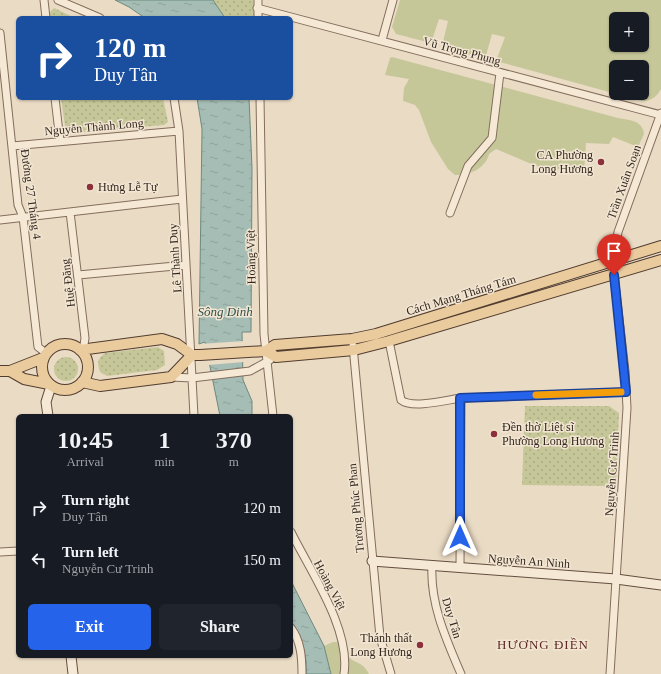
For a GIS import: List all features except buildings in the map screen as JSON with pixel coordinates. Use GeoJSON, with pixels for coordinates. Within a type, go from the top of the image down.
{"type":"FeatureCollection","features":[{"type":"Feature","properties":{"kind":"main road","name":"Cách Mạng Tháng Tám"},"geometry":{"type":"LineString","coordinates":[[269,356],[275,345],[352,339],[534,286],[661,246]]}},
{"type":"Feature","properties":{"kind":"main road"},"geometry":{"type":"LineString","coordinates":[[613,260],[614,275]]}},
{"type":"Feature","properties":{"kind":"main road","name":"Cách Mạng Tháng Tám"},"geometry":{"type":"LineString","coordinates":[[196,355],[250,352],[269,356],[354,350],[389,341],[661,260]]}},
{"type":"Feature","properties":{"kind":"main road"},"geometry":{"type":"LineString","coordinates":[[5,371],[45,356],[59,345],[66,344],[80,350],[162,339],[177,344],[196,355],[171,377],[100,386],[82,382]]}},
{"type":"Feature","properties":{"kind":"main road"},"geometry":{"type":"LineString","coordinates":[[5,371],[24,379],[64,390],[71,389],[82,382],[86,376],[87,362],[80,350]]}},
{"type":"Feature","properties":{"kind":"main road"},"geometry":{"type":"LineString","coordinates":[[45,356],[42,372],[50,385]]}},
{"type":"Feature","properties":{"kind":"street"},"geometry":{"type":"LineString","coordinates":[[44,0],[46,16]]}},
{"type":"Feature","properties":{"kind":"street"},"geometry":{"type":"LineString","coordinates":[[58,0],[95,16]]}},
{"type":"Feature","properties":{"kind":"street"},"geometry":{"type":"LineString","coordinates":[[258,0],[258,16]]}},
{"type":"Feature","properties":{"kind":"street"},"geometry":{"type":"LineString","coordinates":[[382,40],[393,0]]}},
{"type":"Feature","properties":{"kind":"street","name":"Vũ Trọng Phụng"},"geometry":{"type":"LineString","coordinates":[[257,8],[288,16]]}},
{"type":"Feature","properties":{"kind":"street","name":"Vũ Trọng Phụng"},"geometry":{"type":"LineString","coordinates":[[293,17],[500,73],[661,114]]}},
{"type":"Feature","properties":{"kind":"street","name":"Đường 27 Tháng 4"},"geometry":{"type":"LineString","coordinates":[[0,33],[18,205],[23,217],[38,347],[45,356]]}},
{"type":"Feature","properties":{"kind":"street"},"geometry":{"type":"LineString","coordinates":[[450,214],[468,166],[492,138],[500,73]]}},
{"type":"Feature","properties":{"kind":"street"},"geometry":{"type":"LineString","coordinates":[[54,100],[60,141]]}},
{"type":"Feature","properties":{"kind":"street","name":"Lê Thành Duy"},"geometry":{"type":"LineString","coordinates":[[174,100],[179,131],[186,265],[196,355],[194,414]]}},
{"type":"Feature","properties":{"kind":"street","name":"Hoàng Việt"},"geometry":{"type":"LineString","coordinates":[[260,100],[263,310],[269,356],[273,414]]}},
{"type":"Feature","properties":{"kind":"street","name":"Trần Xuân Soạn"},"geometry":{"type":"LineString","coordinates":[[613,260],[618,232],[661,114]]}},
{"type":"Feature","properties":{"kind":"street","name":"Nguyễn Thành Long"},"geometry":{"type":"LineString","coordinates":[[12,146],[179,131]]}},
{"type":"Feature","properties":{"kind":"street"},"geometry":{"type":"LineString","coordinates":[[0,220],[182,199]]}},
{"type":"Feature","properties":{"kind":"street","name":"Huệ Đăng"},"geometry":{"type":"LineString","coordinates":[[70,212],[85,338],[84,345],[80,350]]}},
{"type":"Feature","properties":{"kind":"street"},"geometry":{"type":"LineString","coordinates":[[78,276],[186,265]]}},
{"type":"Feature","properties":{"kind":"street","name":"Nguyễn Cư Trinh"},"geometry":{"type":"LineString","coordinates":[[610,674],[625,452],[626,392],[614,275]]}},
{"type":"Feature","properties":{"kind":"street","name":"Trương Phúc Phan"},"geometry":{"type":"LineString","coordinates":[[352,339],[380,638],[390,674]]}},
{"type":"Feature","properties":{"kind":"street"},"geometry":{"type":"LineString","coordinates":[[389,341],[401,400],[413,404],[460,398],[626,392]]}},
{"type":"Feature","properties":{"kind":"street","name":"Cách Mạng Tháng Tám"},"geometry":{"type":"LineString","coordinates":[[196,378],[250,371],[269,356]]}},
{"type":"Feature","properties":{"kind":"street"},"geometry":{"type":"LineString","coordinates":[[171,377],[196,378]]}},
{"type":"Feature","properties":{"kind":"street"},"geometry":{"type":"LineString","coordinates":[[48,414],[46,402],[50,385]]}},
{"type":"Feature","properties":{"kind":"street"},"geometry":{"type":"LineString","coordinates":[[460,398],[460,568]]}},
{"type":"Feature","properties":{"kind":"street","name":"Hoàng Việt"},"geometry":{"type":"LineString","coordinates":[[293,536],[334,612],[340,631],[345,668],[344,674]]}},
{"type":"Feature","properties":{"kind":"street"},"geometry":{"type":"LineString","coordinates":[[0,552],[16,551]]}},
{"type":"Feature","properties":{"kind":"street","name":"Nguyễn An Ninh"},"geometry":{"type":"LineString","coordinates":[[372,561],[616,579],[661,585]]}},
{"type":"Feature","properties":{"kind":"street","name":"Duy Tân"},"geometry":{"type":"LineString","coordinates":[[432,566],[431,584],[436,609],[444,634],[461,674]]}},
{"type":"Feature","properties":{"kind":"street"},"geometry":{"type":"LineString","coordinates":[[293,631],[296,635],[302,658],[302,674]]}},
{"type":"Feature","properties":{"kind":"street"},"geometry":{"type":"LineString","coordinates":[[71,658],[73,674]]}},
{"type":"Feature","properties":{"kind":"green space"},"geometry":{"type":"Polygon","coordinates":[[[213,0],[253,0],[254,16],[224,16],[213,0]]]}},
{"type":"Feature","properties":{"kind":"green space"},"geometry":{"type":"Polygon","coordinates":[[[400,0],[661,0],[661,89],[658,94],[649,100],[649,60],[609,60],[609,92],[496,61],[505,37],[492,34],[485,59],[442,46],[448,21],[439,19],[431,43],[396,34],[392,27],[400,0]]]}},
{"type":"Feature","properties":{"kind":"green space"},"geometry":{"type":"Polygon","coordinates":[[[54,8],[71,16],[50,16],[50,12],[54,8]]]}},
{"type":"Feature","properties":{"kind":"green space"},"geometry":{"type":"Polygon","coordinates":[[[392,57],[630,120],[641,126],[644,134],[638,147],[613,137],[609,144],[586,143],[584,172],[536,166],[496,149],[489,154],[484,164],[476,170],[466,174],[455,175],[448,169],[431,142],[419,110],[415,105],[403,101],[404,88],[409,79],[385,75],[390,58],[392,57]]]}},
{"type":"Feature","properties":{"kind":"green space"},"geometry":{"type":"Polygon","coordinates":[[[61,100],[163,100],[168,122],[164,125],[73,133],[69,132],[65,126],[61,100]]]}},
{"type":"Feature","properties":{"kind":"green space"},"geometry":{"type":"Polygon","coordinates":[[[158,347],[164,351],[165,365],[157,370],[107,376],[100,372],[98,361],[105,353],[158,347]]]}},
{"type":"Feature","properties":{"kind":"green space"},"geometry":{"type":"Polygon","coordinates":[[[61,357],[71,357],[78,364],[78,374],[71,381],[61,381],[54,374],[54,364],[61,357]]]}},
{"type":"Feature","properties":{"kind":"green space"},"geometry":{"type":"Polygon","coordinates":[[[525,406],[609,406],[619,413],[616,486],[522,485],[525,406]]]}},
{"type":"Feature","properties":{"kind":"green space"},"geometry":{"type":"Polygon","coordinates":[[[333,642],[340,643],[347,655],[361,664],[369,674],[331,674],[324,646],[333,642]]]}},
{"type":"Feature","properties":{"kind":"water"},"geometry":{"type":"Polygon","coordinates":[[[115,0],[213,0],[224,16],[142,16],[115,0]]]}},
{"type":"Feature","properties":{"kind":"water","name":"Sông Dinh"},"geometry":{"type":"Polygon","coordinates":[[[197,100],[249,100],[252,168],[251,332],[242,332],[243,380],[252,401],[252,414],[220,414],[205,342],[199,344],[202,129],[197,100]]]}},
{"type":"Feature","properties":{"kind":"water"},"geometry":{"type":"Polygon","coordinates":[[[293,585],[324,646],[331,674],[306,674],[306,661],[300,636],[293,624],[293,585]]]}},
{"type":"Feature","properties":{"kind":"pier"},"geometry":{"type":"Polygon","coordinates":[[[244,341],[244,362],[208,365],[204,344],[200,346],[200,344],[244,341]]]}},
{"type":"Feature","properties":{"kind":"slow traffic"},"geometry":{"type":"LineString","coordinates":[[536,395],[621,392]]}},
{"type":"Feature","properties":{"kind":"place","name":"CA Phường Long Hương"},"geometry":{"type":"Point","coordinates":[601,162]}},
{"type":"Feature","properties":{"kind":"place","name":"Hưng Lễ Tự"},"geometry":{"type":"Point","coordinates":[90,187]}},
{"type":"Feature","properties":{"kind":"place","name":"Đền thờ Liệt sĩ Phường Long Hương"},"geometry":{"type":"Point","coordinates":[494,434]}},
{"type":"Feature","properties":{"kind":"place","name":"Thánh thất Long Hương"},"geometry":{"type":"Point","coordinates":[420,645]}},
{"type":"Feature","properties":{"kind":"district","name":"HƯƠNG ĐIỀN"},"geometry":{"type":"Point","coordinates":[543,644]}},
{"type":"Feature","properties":{"kind":"route"},"geometry":{"type":"LineString","coordinates":[[460,537],[460,398],[626,392],[614,275]]}}]}
